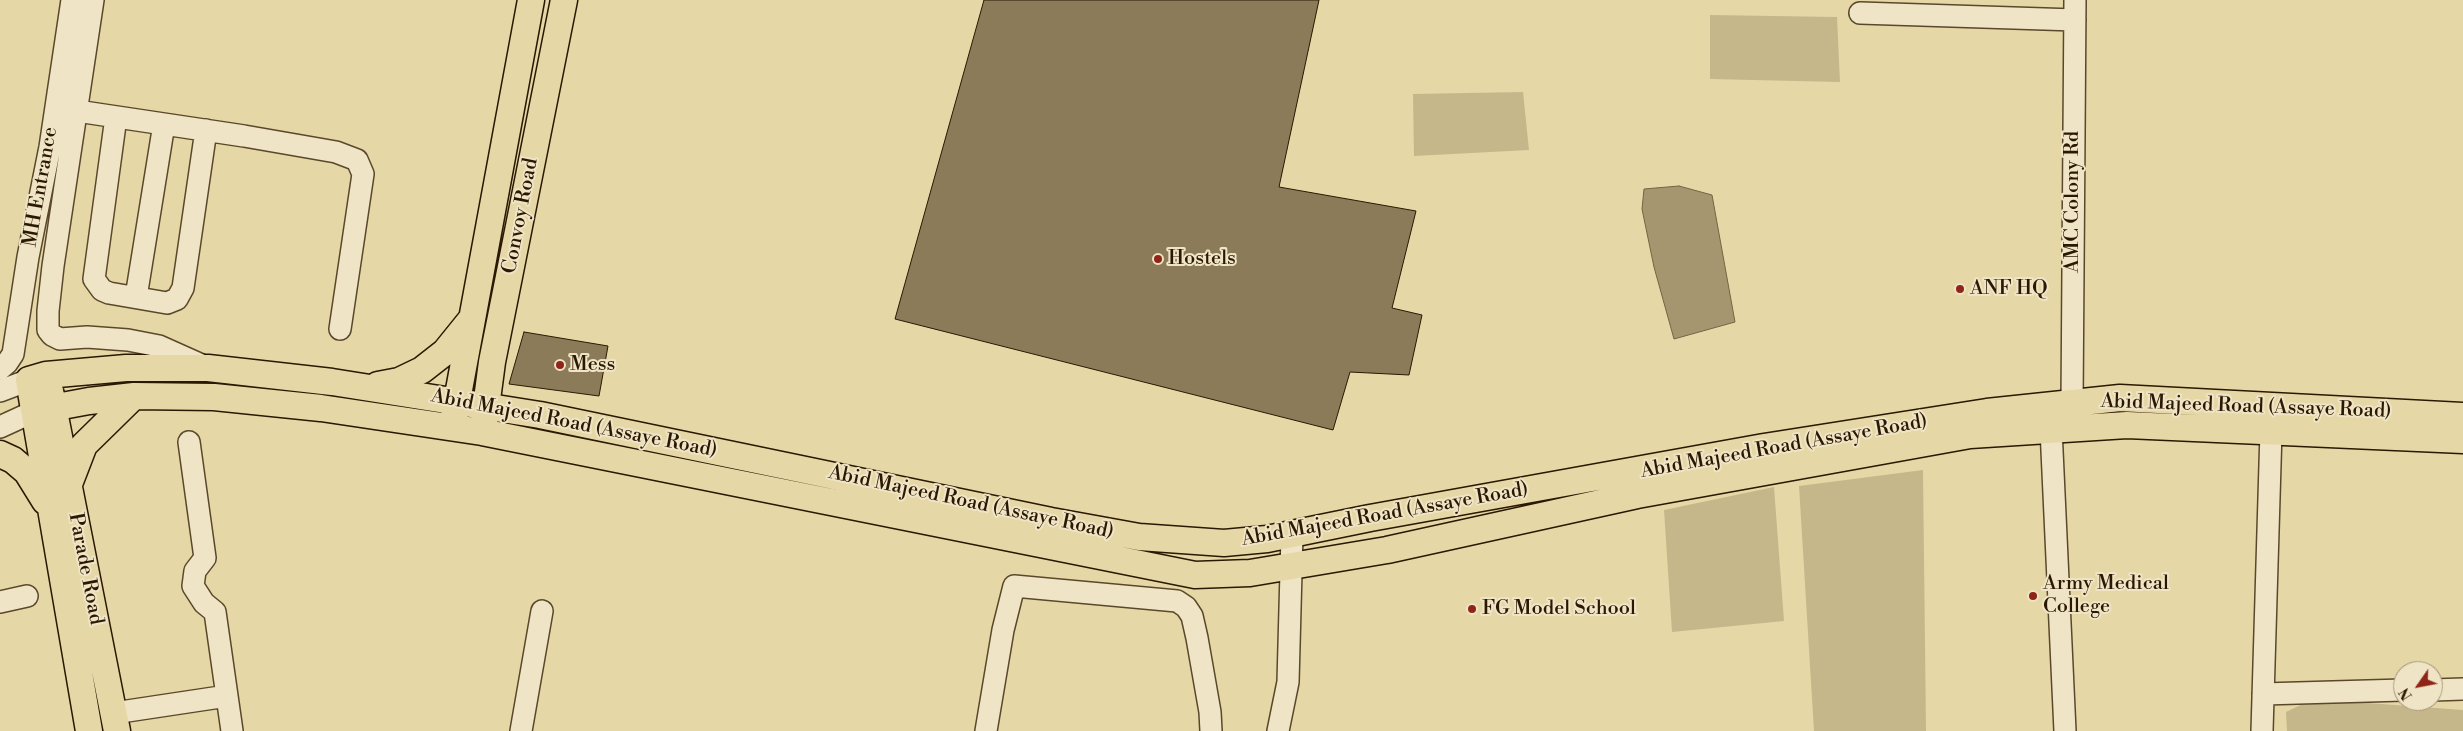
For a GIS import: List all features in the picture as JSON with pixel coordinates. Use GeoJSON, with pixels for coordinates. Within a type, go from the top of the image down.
{"type":"FeatureCollection","features":[{"type":"Feature","properties":{"kind":"main road","name":"Convoy Road"},"geometry":{"type":"LineString","coordinates":[[453,427],[531,0]]}},
{"type":"Feature","properties":{"kind":"main road","name":"Convoy Road"},"geometry":{"type":"LineString","coordinates":[[482,432],[485,405],[564,0]]}},
{"type":"Feature","properties":{"kind":"main road"},"geometry":{"type":"LineString","coordinates":[[367,387],[399,381],[422,370],[446,352],[472,317]]}},
{"type":"Feature","properties":{"kind":"main road","name":"Abid Majeed Road (Assaye Road)"},"geometry":{"type":"LineString","coordinates":[[37,377],[126,368],[208,368],[367,387],[485,405],[1051,521],[1139,537],[1224,542],[1267,540],[1370,518],[1764,448],[1987,412],[2120,398],[2463,416]]}},
{"type":"Feature","properties":{"kind":"main road"},"geometry":{"type":"LineString","coordinates":[[37,377],[45,409]]}},
{"type":"Feature","properties":{"kind":"main road"},"geometry":{"type":"LineString","coordinates":[[69,484],[84,445],[134,396]]}},
{"type":"Feature","properties":{"kind":"main road","name":"Abid Majeed Road (Assaye Road)"},"geometry":{"type":"LineString","coordinates":[[45,409],[134,396],[223,398],[321,408],[453,427],[1195,575],[1250,573],[1387,550],[1637,495],[1970,435],[2127,426],[2463,440]]}},
{"type":"Feature","properties":{"kind":"main road","name":"Parade Road"},"geometry":{"type":"LineString","coordinates":[[45,409],[69,484],[115,722]]}},
{"type":"Feature","properties":{"kind":"main road","name":"Parade Road"},"geometry":{"type":"LineString","coordinates":[[45,409],[54,520],[89,731]]}},
{"type":"Feature","properties":{"kind":"main road"},"geometry":{"type":"LineString","coordinates":[[0,454],[13,460],[27,472],[38,488],[54,520]]}},
{"type":"Feature","properties":{"kind":"street","name":"MH Entrance"},"geometry":{"type":"LineString","coordinates":[[0,369],[13,354],[72,0]]}},
{"type":"Feature","properties":{"kind":"street"},"geometry":{"type":"LineString","coordinates":[[93,0],[53,266],[48,330],[52,335],[60,339],[87,336],[128,340],[160,346],[208,368]]}},
{"type":"Feature","properties":{"kind":"street"},"geometry":{"type":"LineString","coordinates":[[1860,13],[2075,10]]}},
{"type":"Feature","properties":{"kind":"street","name":"AMC Colony Rd"},"geometry":{"type":"LineString","coordinates":[[2072,404],[2075,10]]}},
{"type":"Feature","properties":{"kind":"street"},"geometry":{"type":"LineString","coordinates":[[77,111],[336,152],[357,160],[363,174],[340,329]]}},
{"type":"Feature","properties":{"kind":"street"},"geometry":{"type":"LineString","coordinates":[[116,117],[94,279],[102,290],[167,303],[177,299],[181,294],[206,130]]}},
{"type":"Feature","properties":{"kind":"street"},"geometry":{"type":"LineString","coordinates":[[136,297],[164,124]]}},
{"type":"Feature","properties":{"kind":"street","name":"Abid Majeed Road (Assaye Road)"},"geometry":{"type":"LineString","coordinates":[[0,391],[37,377]]}},
{"type":"Feature","properties":{"kind":"street","name":"Abid Majeed Road (Assaye Road)"},"geometry":{"type":"LineString","coordinates":[[0,427],[45,409]]}},
{"type":"Feature","properties":{"kind":"street"},"geometry":{"type":"LineString","coordinates":[[2051,429],[2065,731]]}},
{"type":"Feature","properties":{"kind":"street"},"geometry":{"type":"LineString","coordinates":[[2262,731],[2271,431]]}},
{"type":"Feature","properties":{"kind":"street"},"geometry":{"type":"LineString","coordinates":[[189,442],[204,558],[195,571],[193,586],[204,603],[215,612],[232,731]]}},
{"type":"Feature","properties":{"kind":"street"},"geometry":{"type":"LineString","coordinates":[[1278,731],[1288,682],[1292,535]]}},
{"type":"Feature","properties":{"kind":"street"},"geometry":{"type":"LineString","coordinates":[[986,731],[1001,638],[1014,586],[1176,601],[1186,606],[1192,616],[1197,638],[1210,712],[1211,731]]}},
{"type":"Feature","properties":{"kind":"street"},"geometry":{"type":"LineString","coordinates":[[0,602],[27,596]]}},
{"type":"Feature","properties":{"kind":"street"},"geometry":{"type":"LineString","coordinates":[[521,731],[542,611]]}},
{"type":"Feature","properties":{"kind":"street"},"geometry":{"type":"LineString","coordinates":[[2443,690],[2463,689]]}},
{"type":"Feature","properties":{"kind":"street"},"geometry":{"type":"LineString","coordinates":[[2263,694],[2393,690]]}},
{"type":"Feature","properties":{"kind":"street"},"geometry":{"type":"LineString","coordinates":[[115,722],[227,696]]}},
{"type":"Feature","properties":{"kind":"shaded area"},"geometry":{"type":"Polygon","coordinates":[[[1710,15],[1837,17],[1840,82],[1710,79],[1710,15]]]}},
{"type":"Feature","properties":{"kind":"shaded area"},"geometry":{"type":"Polygon","coordinates":[[[1523,92],[1529,150],[1414,156],[1413,94],[1523,92]]]}},
{"type":"Feature","properties":{"kind":"shaded area"},"geometry":{"type":"Polygon","coordinates":[[[1679,186],[1712,195],[1735,322],[1674,339],[1654,267],[1642,209],[1644,189],[1679,186]]]}},
{"type":"Feature","properties":{"kind":"shaded area"},"geometry":{"type":"Polygon","coordinates":[[[1923,470],[1926,731],[1814,731],[1799,486],[1923,470]]]}},
{"type":"Feature","properties":{"kind":"shaded area"},"geometry":{"type":"Polygon","coordinates":[[[1774,487],[1784,621],[1672,632],[1664,510],[1774,487]]]}},
{"type":"Feature","properties":{"kind":"shaded area"},"geometry":{"type":"Polygon","coordinates":[[[2313,699],[2393,705],[2393,711],[2443,711],[2443,709],[2463,710],[2463,731],[2287,731],[2286,712],[2313,699]]]}},
{"type":"Feature","properties":{"kind":"building","name":"Hostels"},"geometry":{"type":"Polygon","coordinates":[[[984,0],[1319,0],[1279,187],[1416,211],[1392,308],[1422,315],[1409,375],[1350,372],[1333,430],[895,319],[984,0]]]}},
{"type":"Feature","properties":{"kind":"building","name":"Mess"},"geometry":{"type":"Polygon","coordinates":[[[524,332],[608,346],[599,396],[509,384],[524,332]]]}},
{"type":"Feature","properties":{"kind":"place","name":"Hostels"},"geometry":{"type":"Point","coordinates":[1158,259]}},
{"type":"Feature","properties":{"kind":"place","name":"ANF HQ"},"geometry":{"type":"Point","coordinates":[1960,289]}},
{"type":"Feature","properties":{"kind":"place","name":"Mess"},"geometry":{"type":"Point","coordinates":[560,365]}},
{"type":"Feature","properties":{"kind":"place","name":"Army Medical College"},"geometry":{"type":"Point","coordinates":[2033,596]}},
{"type":"Feature","properties":{"kind":"place","name":"FG Model School"},"geometry":{"type":"Point","coordinates":[1472,609]}}]}
